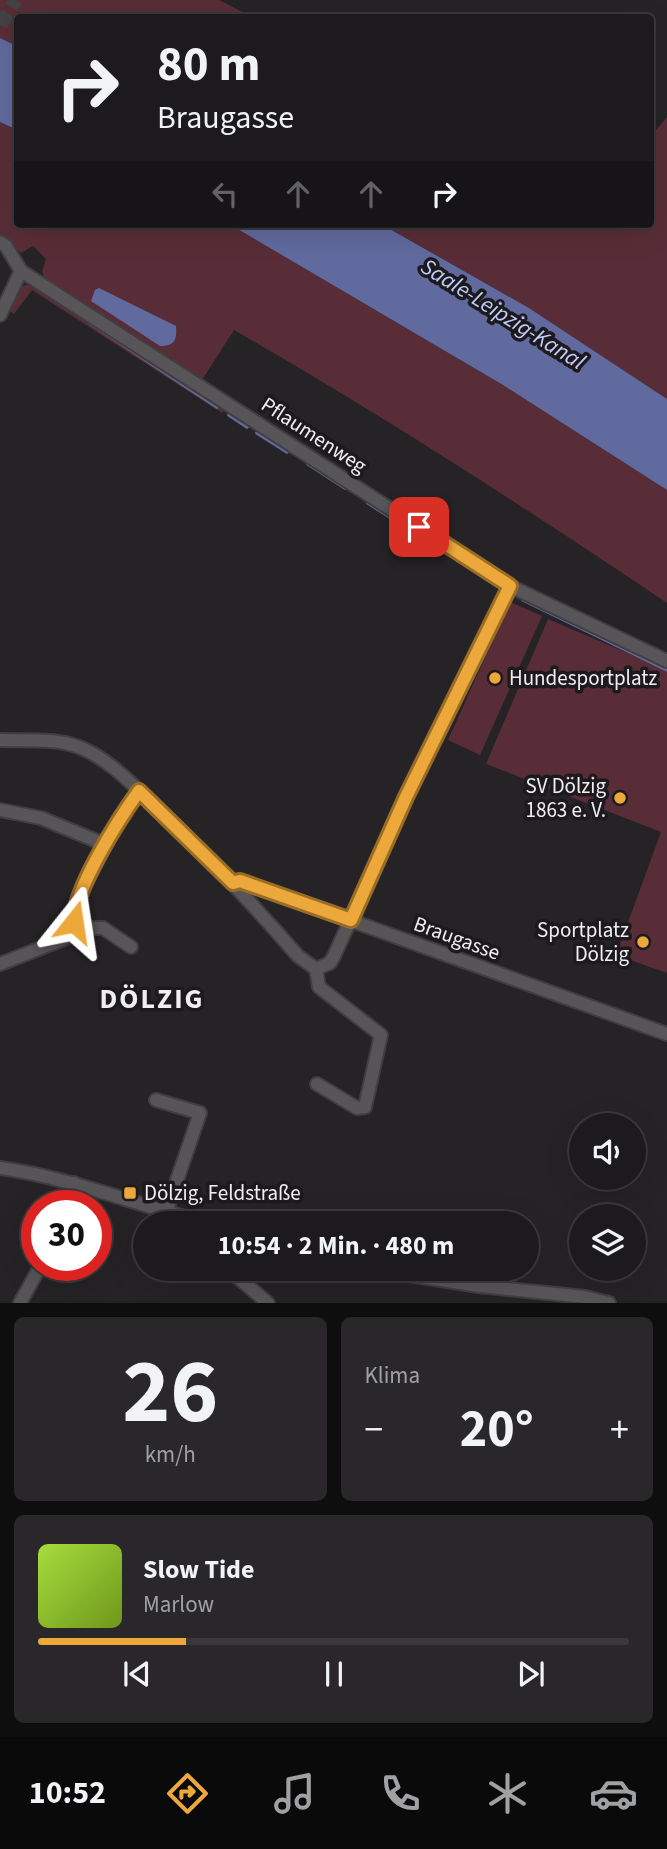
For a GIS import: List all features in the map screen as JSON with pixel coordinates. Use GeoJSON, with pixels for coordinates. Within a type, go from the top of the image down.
{"type":"FeatureCollection","features":[{"type":"Feature","properties":{"kind":"street"},"geometry":{"type":"LineString","coordinates":[[0,243],[6,246],[21,271],[0,315]]}},
{"type":"Feature","properties":{"kind":"street","name":"Pflaumenweg"},"geometry":{"type":"LineString","coordinates":[[21,271],[510,586],[667,661]]}},
{"type":"Feature","properties":{"kind":"street"},"geometry":{"type":"LineString","coordinates":[[316,969],[330,963],[406,797],[510,586]]}},
{"type":"Feature","properties":{"kind":"street"},"geometry":{"type":"LineString","coordinates":[[0,740],[57,741],[76,746],[96,756],[139,791],[233,883],[298,956],[316,969],[319,987],[381,1035],[365,1107],[357,1108],[317,1084]]}},
{"type":"Feature","properties":{"kind":"street"},"geometry":{"type":"LineString","coordinates":[[76,934],[74,913],[78,898],[104,844],[139,791]]}},
{"type":"Feature","properties":{"kind":"street"},"geometry":{"type":"LineString","coordinates":[[0,810],[41,818],[104,844]]}},
{"type":"Feature","properties":{"kind":"street","name":"Braugasse"},"geometry":{"type":"LineString","coordinates":[[233,883],[240,881],[252,885],[667,1034]]}},
{"type":"Feature","properties":{"kind":"street"},"geometry":{"type":"LineString","coordinates":[[0,964],[92,928],[103,928],[131,947]]}},
{"type":"Feature","properties":{"kind":"street"},"geometry":{"type":"LineString","coordinates":[[156,1100],[200,1113],[166,1211]]}},
{"type":"Feature","properties":{"kind":"street"},"geometry":{"type":"LineString","coordinates":[[0,1168],[74,1183],[163,1211]]}},
{"type":"Feature","properties":{"kind":"street"},"geometry":{"type":"LineString","coordinates":[[72,1190],[74,1183]]}},
{"type":"Feature","properties":{"kind":"street"},"geometry":{"type":"LineString","coordinates":[[20,1303],[32,1281]]}},
{"type":"Feature","properties":{"kind":"street"},"geometry":{"type":"LineString","coordinates":[[242,1281],[268,1303]]}},
{"type":"Feature","properties":{"kind":"street"},"geometry":{"type":"LineString","coordinates":[[447,1281],[585,1297],[609,1303]]}},
{"type":"Feature","properties":{"kind":"shaded area"},"geometry":{"type":"Polygon","coordinates":[[[0,0],[219,0],[246,14],[14,14],[14,45],[0,38],[0,0]]]}},
{"type":"Feature","properties":{"kind":"shaded area"},"geometry":{"type":"Polygon","coordinates":[[[667,117],[667,399],[529,308],[388,228],[654,228],[654,132],[667,117]]]}},
{"type":"Feature","properties":{"kind":"shaded area"},"geometry":{"type":"Polygon","coordinates":[[[0,122],[14,129],[14,228],[236,228],[503,385],[667,490],[667,603],[453,463],[234,330],[202,380],[45,279],[42,272],[46,259],[33,246],[21,253],[0,238],[0,122]]]}},
{"type":"Feature","properties":{"kind":"shaded area"},"geometry":{"type":"Polygon","coordinates":[[[35,283],[225,408],[222,413],[32,290],[14,314],[7,309],[22,286],[35,283]]]}},
{"type":"Feature","properties":{"kind":"shaded area","name":"Hundesportplatz"},"geometry":{"type":"Polygon","coordinates":[[[510,602],[542,616],[480,755],[448,740],[510,602]]]}},
{"type":"Feature","properties":{"kind":"shaded area","name":"SV Dölzig 1863 e. V."},"geometry":{"type":"Polygon","coordinates":[[[548,619],[667,670],[667,973],[616,955],[661,832],[486,764],[548,619]]]}},
{"type":"Feature","properties":{"kind":"water"},"geometry":{"type":"Polygon","coordinates":[[[0,38],[14,45],[14,129],[0,122],[0,38]]]}},
{"type":"Feature","properties":{"kind":"water","name":"Saale-Leipzig-Kanal"},"geometry":{"type":"Polygon","coordinates":[[[236,228],[388,228],[529,308],[667,399],[667,490],[503,385],[236,228]]]}},
{"type":"Feature","properties":{"kind":"water"},"geometry":{"type":"Polygon","coordinates":[[[99,288],[176,326],[174,341],[160,346],[91,301],[95,290],[99,288]]]}},
{"type":"Feature","properties":{"kind":"waterway"},"geometry":{"type":"LineString","coordinates":[[90,323],[217,407]]}},
{"type":"Feature","properties":{"kind":"waterway"},"geometry":{"type":"LineString","coordinates":[[229,415],[247,427]]}},
{"type":"Feature","properties":{"kind":"waterway"},"geometry":{"type":"LineString","coordinates":[[257,433],[287,452]]}},
{"type":"Feature","properties":{"kind":"waterway"},"geometry":{"type":"LineString","coordinates":[[308,464],[345,488]]}},
{"type":"Feature","properties":{"kind":"waterway"},"geometry":{"type":"LineString","coordinates":[[368,503],[410,530]]}},
{"type":"Feature","properties":{"kind":"waterway"},"geometry":{"type":"LineString","coordinates":[[421,537],[455,558]]}},
{"type":"Feature","properties":{"kind":"waterway"},"geometry":{"type":"LineString","coordinates":[[523,600],[667,670]]}},
{"type":"Feature","properties":{"kind":"tunnel"},"geometry":{"type":"LineString","coordinates":[[0,25],[16,0]]}},
{"type":"Feature","properties":{"kind":"place","name":"Hundesportplatz"},"geometry":{"type":"Point","coordinates":[495,678]}},
{"type":"Feature","properties":{"kind":"place","name":"SV Dölzig 1863 e. V."},"geometry":{"type":"Point","coordinates":[620,798]}},
{"type":"Feature","properties":{"kind":"place","name":"Sportplatz Dölzig"},"geometry":{"type":"Point","coordinates":[643,942]}},
{"type":"Feature","properties":{"kind":"place","name":"Dölzig, Feldstraße"},"geometry":{"type":"Point","coordinates":[130,1193]}},
{"type":"Feature","properties":{"kind":"district","name":"DÖLZIG"},"geometry":{"type":"Point","coordinates":[152,999]}},
{"type":"Feature","properties":{"kind":"route"},"geometry":{"type":"LineString","coordinates":[[74,922],[78,898],[104,844],[139,791],[233,883],[240,881],[351,920],[406,797],[510,586],[419,527]]}}]}
